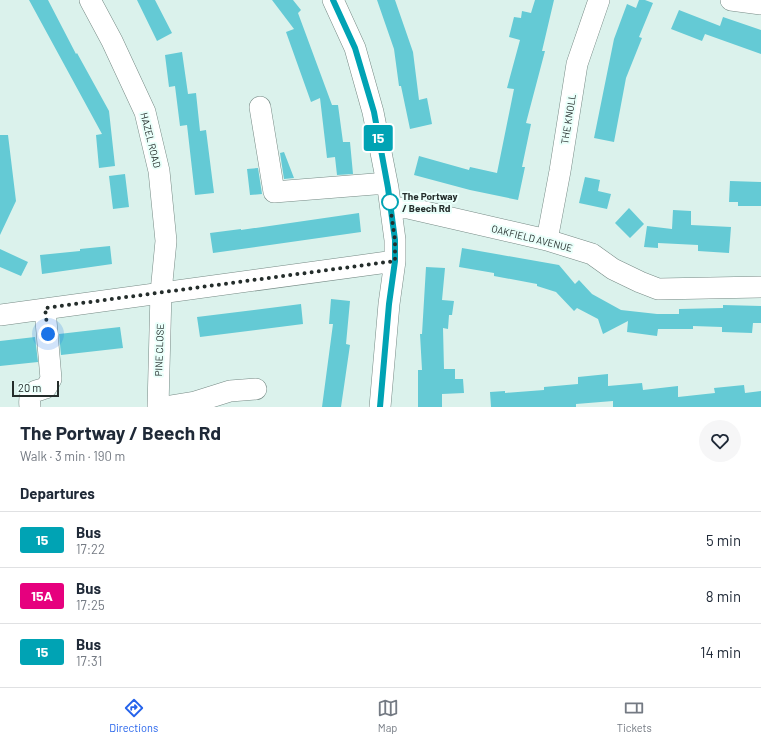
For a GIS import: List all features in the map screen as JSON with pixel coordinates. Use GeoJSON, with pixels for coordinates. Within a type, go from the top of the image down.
{"type":"FeatureCollection","features":[{"type":"Feature","properties":{"kind":"street","name":"HAZEL ROAD"},"geometry":{"type":"LineString","coordinates":[[90,0],[112,41],[145,112],[159,171],[166,241],[161,292]]}},
{"type":"Feature","properties":{"kind":"street"},"geometry":{"type":"LineString","coordinates":[[333,0],[355,48],[374,112],[391,208],[395,240],[395,261],[389,304],[380,407]]}},
{"type":"Feature","properties":{"kind":"street","name":"THE KNOLL"},"geometry":{"type":"LineString","coordinates":[[547,240],[560,171],[577,64],[598,0]]}},
{"type":"Feature","properties":{"kind":"street"},"geometry":{"type":"LineString","coordinates":[[730,0],[761,4]]}},
{"type":"Feature","properties":{"kind":"street"},"geometry":{"type":"LineString","coordinates":[[260,107],[274,192],[386,183]]}},
{"type":"Feature","properties":{"kind":"street","name":"OAKFIELD AVENUE"},"geometry":{"type":"LineString","coordinates":[[391,208],[408,208],[547,240],[592,254],[613,269],[658,289],[761,286]]}},
{"type":"Feature","properties":{"kind":"street"},"geometry":{"type":"LineString","coordinates":[[0,315],[395,261]]}},
{"type":"Feature","properties":{"kind":"street","name":"PINE CLOSE"},"geometry":{"type":"LineString","coordinates":[[158,407],[161,292]]}},
{"type":"Feature","properties":{"kind":"street"},"geometry":{"type":"LineString","coordinates":[[30,407],[29,400],[32,391],[46,388],[51,379],[45,308]]}},
{"type":"Feature","properties":{"kind":"street"},"geometry":{"type":"LineString","coordinates":[[164,407],[195,402],[230,391],[256,389]]}},
{"type":"Feature","properties":{"kind":"building"},"geometry":{"type":"Polygon","coordinates":[[[29,0],[48,0],[76,54],[77,53],[109,111],[115,166],[99,168],[96,135],[102,134],[29,0]]]}},
{"type":"Feature","properties":{"kind":"building"},"geometry":{"type":"Polygon","coordinates":[[[137,0],[155,0],[172,33],[157,41],[137,0]]]}},
{"type":"Feature","properties":{"kind":"building"},"geometry":{"type":"Polygon","coordinates":[[[272,0],[293,0],[301,10],[298,13],[332,105],[338,105],[343,142],[350,142],[353,174],[337,175],[335,157],[327,158],[320,98],[311,102],[286,32],[294,29],[272,0]]]}},
{"type":"Feature","properties":{"kind":"building"},"geometry":{"type":"Polygon","coordinates":[[[377,0],[395,0],[413,52],[419,100],[427,98],[432,124],[410,129],[401,86],[399,86],[394,49],[377,0]]]}},
{"type":"Feature","properties":{"kind":"building"},"geometry":{"type":"Polygon","coordinates":[[[535,0],[554,0],[542,51],[545,51],[526,123],[531,124],[522,167],[525,167],[518,200],[470,190],[414,175],[419,156],[469,170],[470,167],[497,173],[514,89],[507,88],[520,40],[509,37],[514,17],[521,18],[522,11],[531,13],[535,0]]]}},
{"type":"Feature","properties":{"kind":"building"},"geometry":{"type":"Polygon","coordinates":[[[639,0],[645,0],[653,3],[639,37],[642,38],[626,78],[614,142],[594,138],[614,39],[627,4],[636,8],[639,0]]]}},
{"type":"Feature","properties":{"kind":"building"},"geometry":{"type":"Polygon","coordinates":[[[679,10],[720,26],[723,17],[761,30],[761,54],[705,34],[702,41],[671,29],[679,10]]]}},
{"type":"Feature","properties":{"kind":"building"},"geometry":{"type":"Polygon","coordinates":[[[182,52],[188,94],[196,93],[200,131],[206,130],[214,193],[195,195],[187,125],[180,126],[175,86],[169,87],[165,55],[182,52]]]}},
{"type":"Feature","properties":{"kind":"building"},"geometry":{"type":"Polygon","coordinates":[[[0,135],[8,135],[16,201],[0,235],[0,135]]]}},
{"type":"Feature","properties":{"kind":"building"},"geometry":{"type":"Polygon","coordinates":[[[284,152],[294,178],[284,179],[280,153],[284,152]]]}},
{"type":"Feature","properties":{"kind":"building"},"geometry":{"type":"Polygon","coordinates":[[[258,168],[262,194],[250,195],[247,169],[258,168]]]}},
{"type":"Feature","properties":{"kind":"building"},"geometry":{"type":"Polygon","coordinates":[[[125,174],[129,207],[113,209],[109,176],[125,174]]]}},
{"type":"Feature","properties":{"kind":"building"},"geometry":{"type":"Polygon","coordinates":[[[585,177],[600,180],[598,191],[611,194],[607,209],[579,203],[585,177]]]}},
{"type":"Feature","properties":{"kind":"building"},"geometry":{"type":"Polygon","coordinates":[[[730,181],[761,182],[761,206],[738,206],[738,202],[729,202],[730,181]]]}},
{"type":"Feature","properties":{"kind":"building"},"geometry":{"type":"Polygon","coordinates":[[[629,208],[644,224],[630,238],[615,223],[629,208]]]}},
{"type":"Feature","properties":{"kind":"building"},"geometry":{"type":"Polygon","coordinates":[[[673,210],[691,211],[691,225],[731,227],[729,253],[698,251],[698,245],[658,243],[658,248],[644,247],[647,226],[672,229],[673,210]]]}},
{"type":"Feature","properties":{"kind":"building"},"geometry":{"type":"Polygon","coordinates":[[[359,213],[361,232],[213,253],[210,233],[359,213]]]}},
{"type":"Feature","properties":{"kind":"building"},"geometry":{"type":"Polygon","coordinates":[[[110,246],[112,264],[42,274],[40,255],[110,246]]]}},
{"type":"Feature","properties":{"kind":"building"},"geometry":{"type":"Polygon","coordinates":[[[462,248],[559,265],[575,284],[579,280],[592,294],[621,310],[657,314],[679,314],[679,309],[723,308],[723,305],[761,306],[761,323],[753,323],[752,333],[722,332],[722,327],[693,326],[693,329],[658,329],[657,336],[627,332],[628,321],[603,334],[598,319],[577,308],[574,311],[556,292],[537,286],[537,284],[494,276],[494,273],[459,267],[462,248]]]}},
{"type":"Feature","properties":{"kind":"building"},"geometry":{"type":"Polygon","coordinates":[[[0,249],[28,262],[21,276],[0,267],[0,249]]]}},
{"type":"Feature","properties":{"kind":"building"},"geometry":{"type":"Polygon","coordinates":[[[426,267],[445,268],[442,300],[454,301],[452,315],[449,315],[448,329],[443,328],[444,369],[455,369],[455,379],[463,379],[464,393],[442,394],[442,407],[418,407],[418,370],[422,370],[420,334],[422,334],[426,267]]]}},
{"type":"Feature","properties":{"kind":"building"},"geometry":{"type":"Polygon","coordinates":[[[331,299],[350,301],[346,344],[350,345],[341,407],[322,407],[333,324],[329,324],[331,299]]]}},
{"type":"Feature","properties":{"kind":"building"},"geometry":{"type":"Polygon","coordinates":[[[301,304],[303,324],[200,337],[197,317],[301,304]]]}},
{"type":"Feature","properties":{"kind":"building"},"geometry":{"type":"Polygon","coordinates":[[[120,327],[123,348],[61,355],[59,334],[120,327]]]}},
{"type":"Feature","properties":{"kind":"building"},"geometry":{"type":"Polygon","coordinates":[[[35,337],[38,362],[0,366],[0,341],[35,337]]]}},
{"type":"Feature","properties":{"kind":"building"},"geometry":{"type":"Polygon","coordinates":[[[608,374],[608,386],[642,383],[643,390],[678,386],[678,397],[715,393],[714,388],[744,385],[745,393],[761,391],[761,407],[613,407],[613,401],[576,404],[576,407],[491,407],[490,392],[505,391],[505,393],[544,390],[544,387],[578,384],[578,377],[608,374]]]}},
{"type":"Feature","properties":{"kind":"bus line","name":"15"},"geometry":{"type":"LineString","coordinates":[[333,0],[355,48],[374,112],[388,188],[395,240],[395,261],[389,304],[380,407]]}},
{"type":"Feature","properties":{"kind":"place","name":"The Portway / Beech Rd"},"geometry":{"type":"Point","coordinates":[390,202]}},
{"type":"Feature","properties":{"kind":"route"},"geometry":{"type":"LineString","coordinates":[[48,334],[45,308],[395,261],[395,240],[389,198],[390,202]]}}]}
